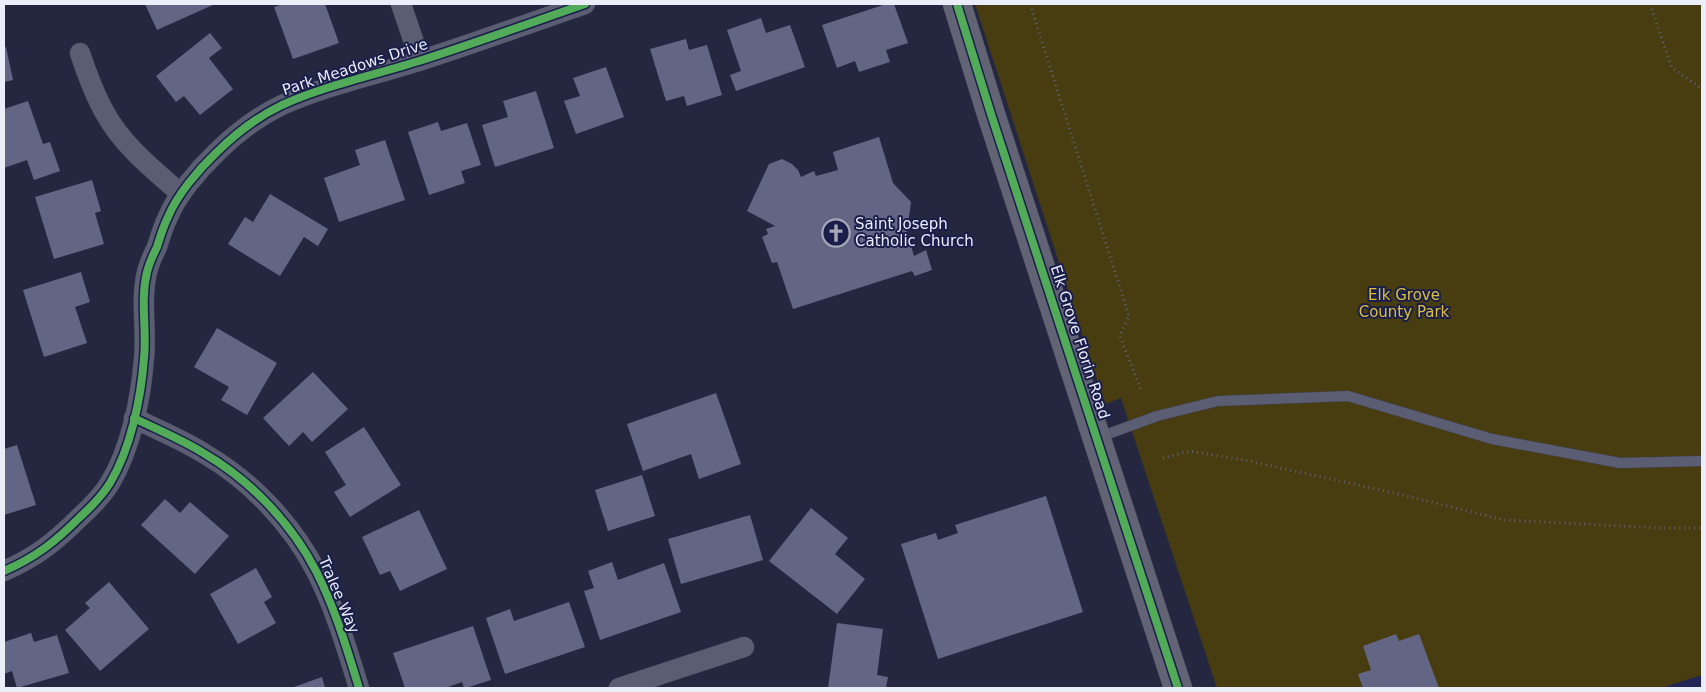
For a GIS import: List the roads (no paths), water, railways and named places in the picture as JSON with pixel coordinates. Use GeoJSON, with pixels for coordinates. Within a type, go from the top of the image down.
{"type":"FeatureCollection","features":[{"type":"Feature","properties":{"kind":"main road","name":"Elk Grove Florin Road"},"geometry":{"type":"LineString","coordinates":[[957,4],[1178,688]]}},
{"type":"Feature","properties":{"kind":"street"},"geometry":{"type":"LineString","coordinates":[[401,4],[420,60]]}},
{"type":"Feature","properties":{"kind":"street","name":"Park Meadows Drive"},"geometry":{"type":"LineString","coordinates":[[4,571],[26,562],[51,545],[91,507],[109,485],[120,462],[134,418],[142,383],[144,354],[143,300],[147,272],[168,216],[181,194],[214,154],[257,119],[307,95],[420,60],[585,4]]}},
{"type":"Feature","properties":{"kind":"street"},"geometry":{"type":"LineString","coordinates":[[80,53],[93,90],[106,115],[122,138],[141,159],[181,194]]}},
{"type":"Feature","properties":{"kind":"street","name":"Tralee Way"},"geometry":{"type":"LineString","coordinates":[[134,418],[206,454],[249,486],[286,526],[316,571],[338,622],[360,688]]}},
{"type":"Feature","properties":{"kind":"street"},"geometry":{"type":"LineString","coordinates":[[619,688],[744,647]]}},
{"type":"Feature","properties":{"kind":"lane"},"geometry":{"type":"LineString","coordinates":[[1096,438],[1157,416],[1218,401],[1348,396],[1492,439],[1620,463],[1702,461]]}},
{"type":"Feature","properties":{"kind":"place","name":"Saint Joseph Catholic Church"},"geometry":{"type":"Point","coordinates":[836,233]}},
{"type":"Feature","properties":{"kind":"park label","name":"Elk Grove County Park"},"geometry":{"type":"Point","coordinates":[1404,304]}}]}
